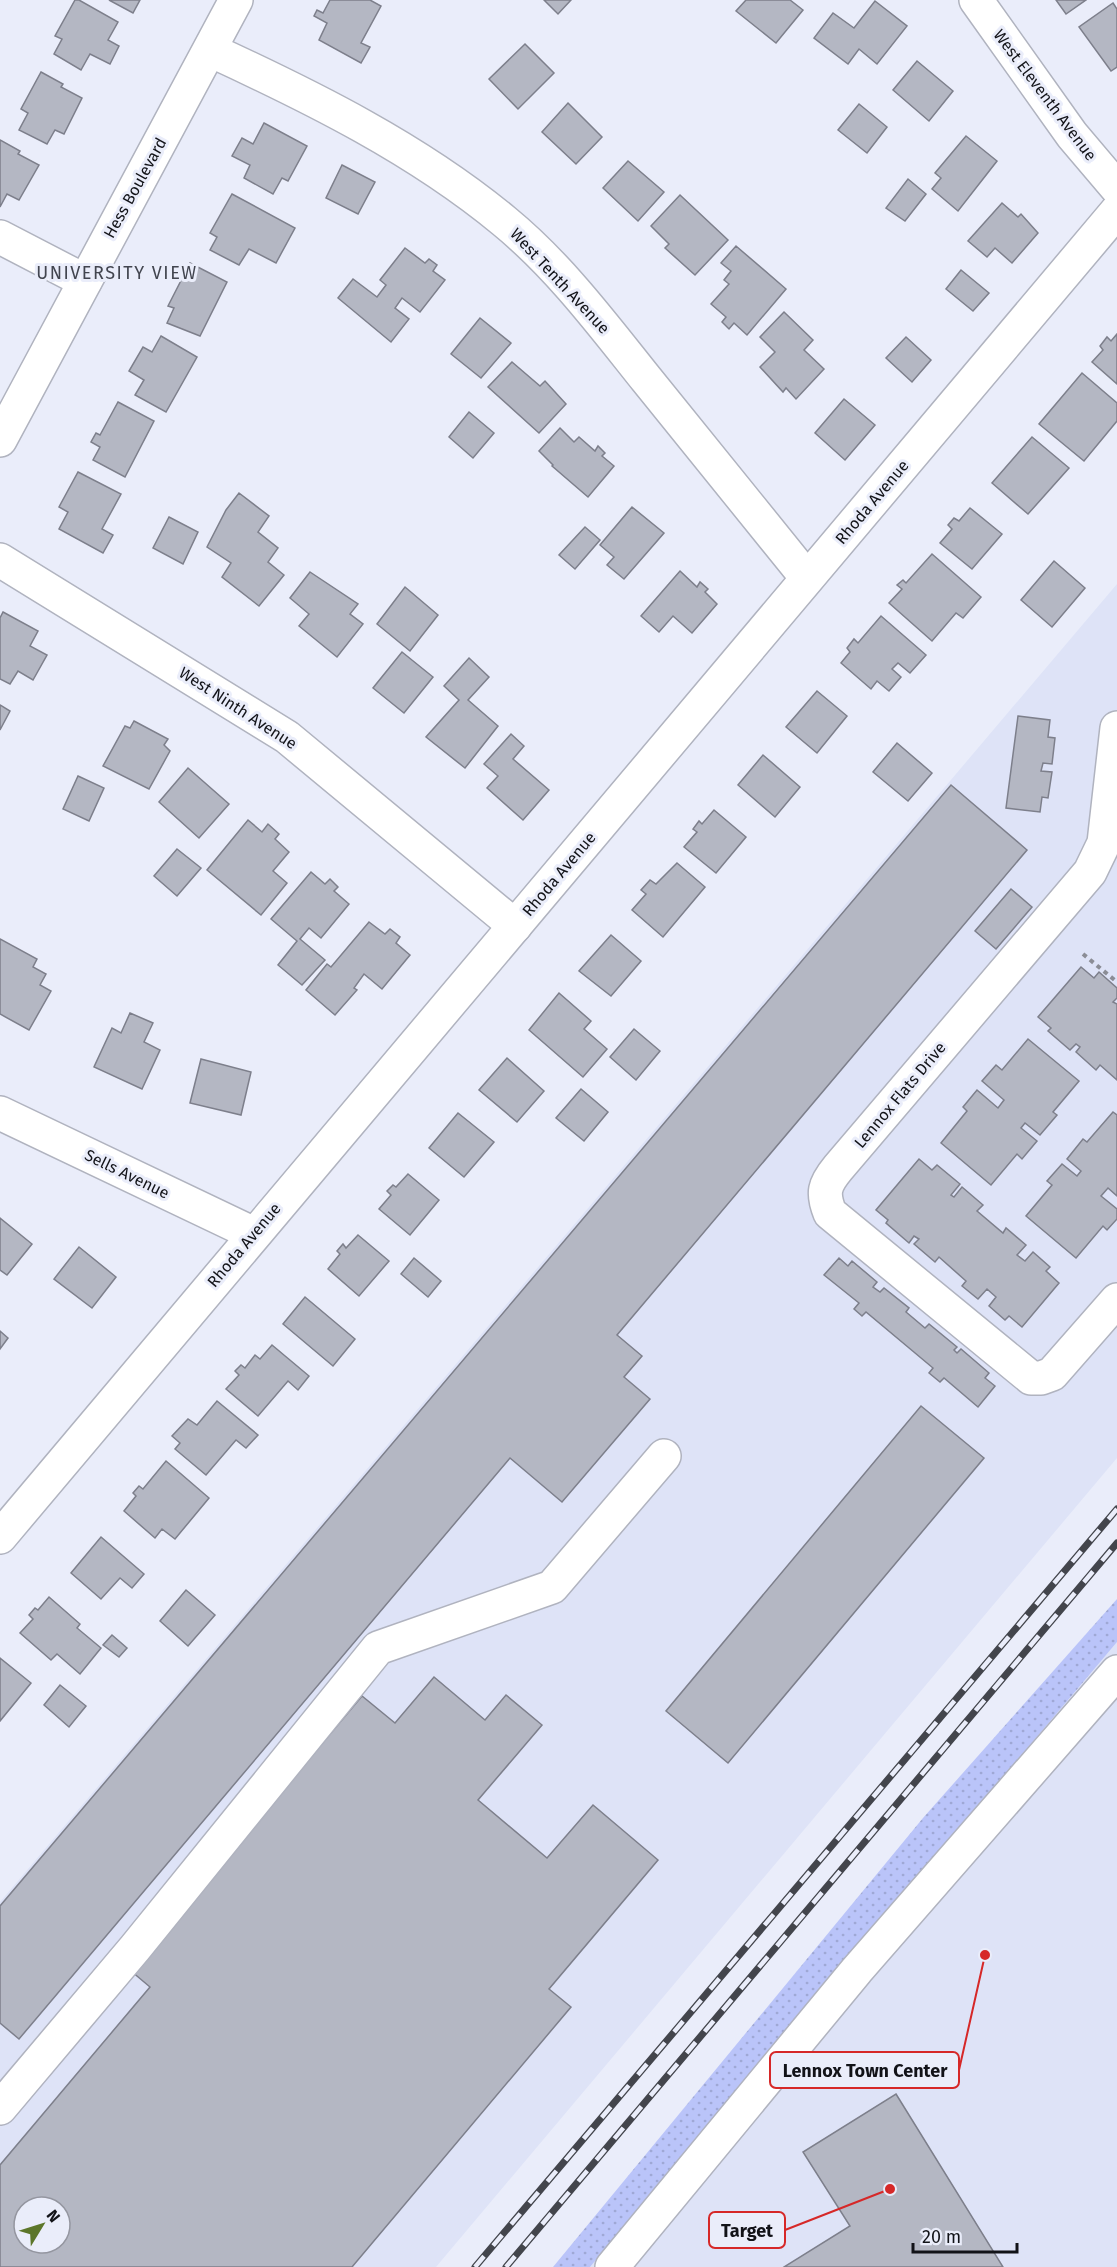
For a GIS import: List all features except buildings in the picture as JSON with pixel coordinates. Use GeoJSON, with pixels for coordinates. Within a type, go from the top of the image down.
{"type":"FeatureCollection","features":[{"type":"Feature","properties":{"kind":"street","name":"Hess Boulevard"},"geometry":{"type":"LineString","coordinates":[[0,440],[236,0]]}},
{"type":"Feature","properties":{"kind":"street","name":"West Eleventh Avenue"},"geometry":{"type":"LineString","coordinates":[[976,0],[1072,135],[1117,188]]}},
{"type":"Feature","properties":{"kind":"street","name":"West Tenth Avenue"},"geometry":{"type":"LineString","coordinates":[[210,50],[290,86],[432,168],[505,222],[560,275],[609,332],[807,578]]}},
{"type":"Feature","properties":{"kind":"street","name":"Rhoda Avenue"},"geometry":{"type":"LineString","coordinates":[[0,1537],[1117,211]]}},
{"type":"Feature","properties":{"kind":"street"},"geometry":{"type":"LineString","coordinates":[[0,237],[85,281]]}},
{"type":"Feature","properties":{"kind":"street","name":"West Ninth Avenue"},"geometry":{"type":"LineString","coordinates":[[0,560],[287,737],[515,926]]}},
{"type":"Feature","properties":{"kind":"street","name":"Lennox Flats Drive"},"geometry":{"type":"LineString","coordinates":[[1117,728],[1113,807],[1104,843],[1090,872],[838,1168],[827,1182],[823,1196],[830,1213],[1018,1369],[1031,1377],[1041,1378],[1052,1374],[1061,1366],[1117,1300]]}},
{"type":"Feature","properties":{"kind":"street","name":"Sells Avenue"},"geometry":{"type":"LineString","coordinates":[[0,1113],[254,1234]]}},
{"type":"Feature","properties":{"kind":"street"},"geometry":{"type":"LineString","coordinates":[[0,2108],[135,1948],[378,1648],[552,1587],[664,1456]]}},
{"type":"Feature","properties":{"kind":"street"},"geometry":{"type":"LineString","coordinates":[[612,2267],[857,1971],[1117,1672]]}},
{"type":"Feature","properties":{"kind":"path"},"geometry":{"type":"LineString","coordinates":[[1083,954],[1117,982]]}},
{"type":"Feature","properties":{"kind":"shaded area"},"geometry":{"type":"Polygon","coordinates":[[[1117,584],[1117,1458],[436,2267],[0,2267],[0,1902],[1117,584]]]}},
{"type":"Feature","properties":{"kind":"shaded area"},"geometry":{"type":"Polygon","coordinates":[[[1117,1599],[1117,1642],[590,2267],[553,2267],[923,1818],[1117,1599]]]}},
{"type":"Feature","properties":{"kind":"shaded area"},"geometry":{"type":"Polygon","coordinates":[[[1117,1642],[1117,2267],[590,2267],[1117,1642]]]}},
{"type":"Feature","properties":{"kind":"railway"},"geometry":{"type":"LineString","coordinates":[[475,2267],[1117,1509]]}},
{"type":"Feature","properties":{"kind":"railway"},"geometry":{"type":"LineString","coordinates":[[506,2267],[1117,1543]]}},
{"type":"Feature","properties":{"kind":"place","name":"Lennox Town Center"},"geometry":{"type":"Point","coordinates":[985,1955]}},
{"type":"Feature","properties":{"kind":"place","name":"Target"},"geometry":{"type":"Point","coordinates":[890,2189]}},
{"type":"Feature","properties":{"kind":"district","name":"UNIVERSITY VIEW"},"geometry":{"type":"Point","coordinates":[117,273]}}]}
